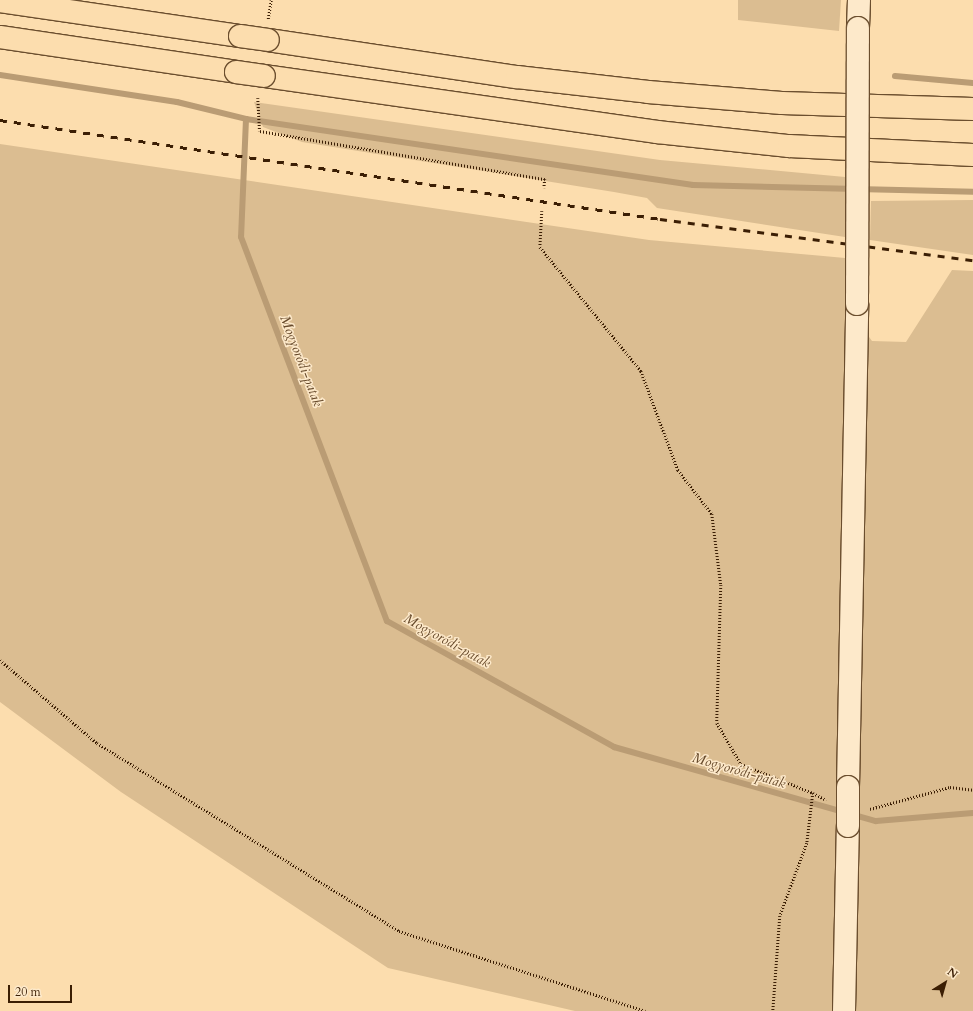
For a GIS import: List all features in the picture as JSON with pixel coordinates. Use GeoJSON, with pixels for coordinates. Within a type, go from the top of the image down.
{"type":"FeatureCollection","features":[{"type":"Feature","properties":{"kind":"highway"},"geometry":{"type":"LineString","coordinates":[[0,1],[240,36],[268,30],[517,77],[648,92],[782,103],[973,110]]}},
{"type":"Feature","properties":{"kind":"highway"},"geometry":{"type":"LineString","coordinates":[[0,37],[664,133],[789,146],[973,155]]}},
{"type":"Feature","properties":{"kind":"street"},"geometry":{"type":"LineString","coordinates":[[844,1011],[857,304],[859,0]]}},
{"type":"Feature","properties":{"kind":"path"},"geometry":{"type":"LineString","coordinates":[[268,30],[270,0]]}},
{"type":"Feature","properties":{"kind":"path"},"geometry":{"type":"LineString","coordinates":[[258,98],[260,131],[545,179],[544,188]]}},
{"type":"Feature","properties":{"kind":"path"},"geometry":{"type":"LineString","coordinates":[[542,211],[540,247],[641,371],[678,470],[712,514],[721,585],[718,723],[741,764],[813,793],[831,802]]}},
{"type":"Feature","properties":{"kind":"path"},"geometry":{"type":"LineString","coordinates":[[0,660],[97,743],[399,931],[645,1011]]}},
{"type":"Feature","properties":{"kind":"path"},"geometry":{"type":"LineString","coordinates":[[866,810],[950,787],[973,790]]}},
{"type":"Feature","properties":{"kind":"path"},"geometry":{"type":"LineString","coordinates":[[773,1011],[780,916],[807,843],[813,793]]}},
{"type":"Feature","properties":{"kind":"shaded area"},"geometry":{"type":"Polygon","coordinates":[[[738,0],[841,0],[839,31],[738,20],[738,0]]]}},
{"type":"Feature","properties":{"kind":"shaded area"},"geometry":{"type":"Polygon","coordinates":[[[254,102],[660,160],[845,177],[845,237],[657,208],[647,198],[614,192],[302,142],[263,127],[254,102]]]}},
{"type":"Feature","properties":{"kind":"shaded area"},"geometry":{"type":"Polygon","coordinates":[[[0,144],[649,240],[845,258],[845,304],[872,341],[906,342],[952,270],[973,271],[973,1011],[575,1011],[388,968],[121,792],[0,702],[0,144]]]}},
{"type":"Feature","properties":{"kind":"shaded area"},"geometry":{"type":"Polygon","coordinates":[[[973,200],[973,255],[870,240],[871,201],[973,200]]]}},
{"type":"Feature","properties":{"kind":"waterway"},"geometry":{"type":"LineString","coordinates":[[0,75],[177,102],[246,119],[693,185],[973,192]]}},
{"type":"Feature","properties":{"kind":"waterway"},"geometry":{"type":"LineString","coordinates":[[895,76],[973,83]]}},
{"type":"Feature","properties":{"kind":"waterway","name":"Mogyoródi-patak"},"geometry":{"type":"LineString","coordinates":[[246,119],[241,237],[387,621],[614,747],[876,821],[973,813]]}},
{"type":"Feature","properties":{"kind":"railway"},"geometry":{"type":"LineString","coordinates":[[0,120],[660,219],[973,260]]}}]}
